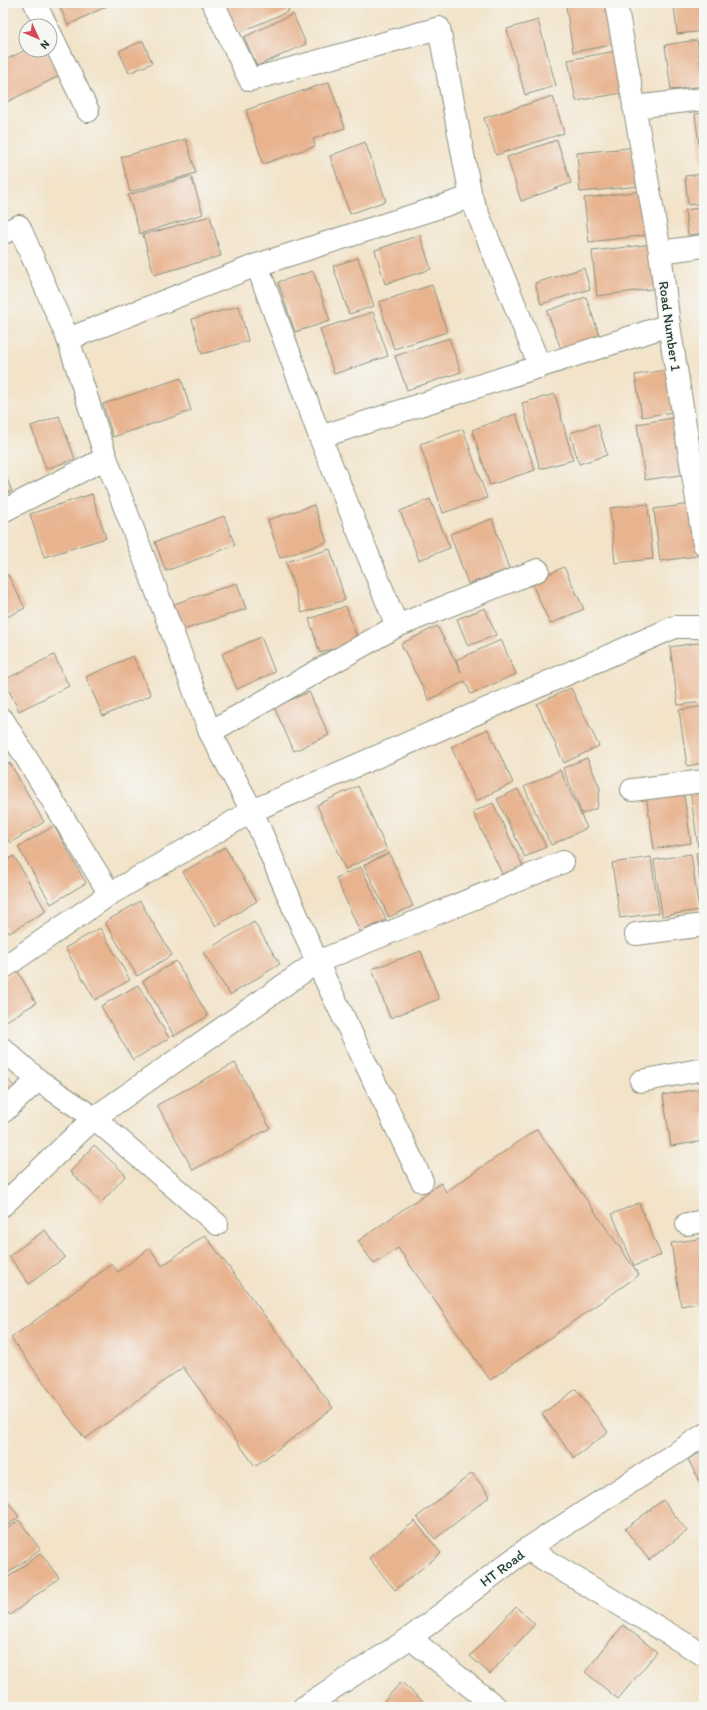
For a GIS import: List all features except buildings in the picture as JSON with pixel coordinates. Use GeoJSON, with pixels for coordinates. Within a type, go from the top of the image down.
{"type":"FeatureCollection","features":[{"type":"Feature","properties":{"kind":"street"},"geometry":{"type":"LineString","coordinates":[[35,3],[42,18]]}},
{"type":"Feature","properties":{"kind":"street"},"geometry":{"type":"LineString","coordinates":[[213,3],[250,80],[439,28],[471,197],[540,367]]}},
{"type":"Feature","properties":{"kind":"street","name":"Road Number 1"},"geometry":{"type":"LineString","coordinates":[[616,3],[660,252],[669,325],[704,544]]}},
{"type":"Feature","properties":{"kind":"street"},"geometry":{"type":"LineString","coordinates":[[58,50],[88,111]]}},
{"type":"Feature","properties":{"kind":"street"},"geometry":{"type":"LineString","coordinates":[[634,107],[704,99]]}},
{"type":"Feature","properties":{"kind":"street"},"geometry":{"type":"LineString","coordinates":[[68,338],[257,265],[471,197]]}},
{"type":"Feature","properties":{"kind":"street"},"geometry":{"type":"LineString","coordinates":[[3,233],[19,226],[68,338],[106,458],[210,732],[252,811],[317,962],[422,1181]]}},
{"type":"Feature","properties":{"kind":"street"},"geometry":{"type":"LineString","coordinates":[[660,252],[704,246]]}},
{"type":"Feature","properties":{"kind":"street"},"geometry":{"type":"LineString","coordinates":[[257,265],[320,437],[397,626]]}},
{"type":"Feature","properties":{"kind":"street"},"geometry":{"type":"LineString","coordinates":[[320,437],[669,325]]}},
{"type":"Feature","properties":{"kind":"street"},"geometry":{"type":"LineString","coordinates":[[3,511],[106,458]]}},
{"type":"Feature","properties":{"kind":"street"},"geometry":{"type":"LineString","coordinates":[[210,732],[397,626],[538,570]]}},
{"type":"Feature","properties":{"kind":"street"},"geometry":{"type":"LineString","coordinates":[[3,968],[110,894],[252,811],[675,627],[704,627]]}},
{"type":"Feature","properties":{"kind":"street"},"geometry":{"type":"LineString","coordinates":[[3,720],[10,747],[110,894]]}},
{"type":"Feature","properties":{"kind":"street"},"geometry":{"type":"LineString","coordinates":[[632,790],[704,781]]}},
{"type":"Feature","properties":{"kind":"street"},"geometry":{"type":"LineString","coordinates":[[3,1205],[94,1118],[317,962],[563,862]]}},
{"type":"Feature","properties":{"kind":"street"},"geometry":{"type":"LineString","coordinates":[[636,934],[704,926]]}},
{"type":"Feature","properties":{"kind":"street"},"geometry":{"type":"LineString","coordinates":[[3,1049],[38,1080],[94,1118],[217,1224]]}},
{"type":"Feature","properties":{"kind":"street"},"geometry":{"type":"LineString","coordinates":[[641,1081],[704,1069]]}},
{"type":"Feature","properties":{"kind":"street"},"geometry":{"type":"LineString","coordinates":[[3,1112],[38,1080]]}},
{"type":"Feature","properties":{"kind":"street","name":"HT Road"},"geometry":{"type":"LineString","coordinates":[[304,1707],[410,1638],[527,1549],[704,1435]]}},
{"type":"Feature","properties":{"kind":"street"},"geometry":{"type":"LineString","coordinates":[[527,1549],[704,1655]]}},
{"type":"Feature","properties":{"kind":"street"},"geometry":{"type":"LineString","coordinates":[[410,1638],[496,1707]]}}]}
